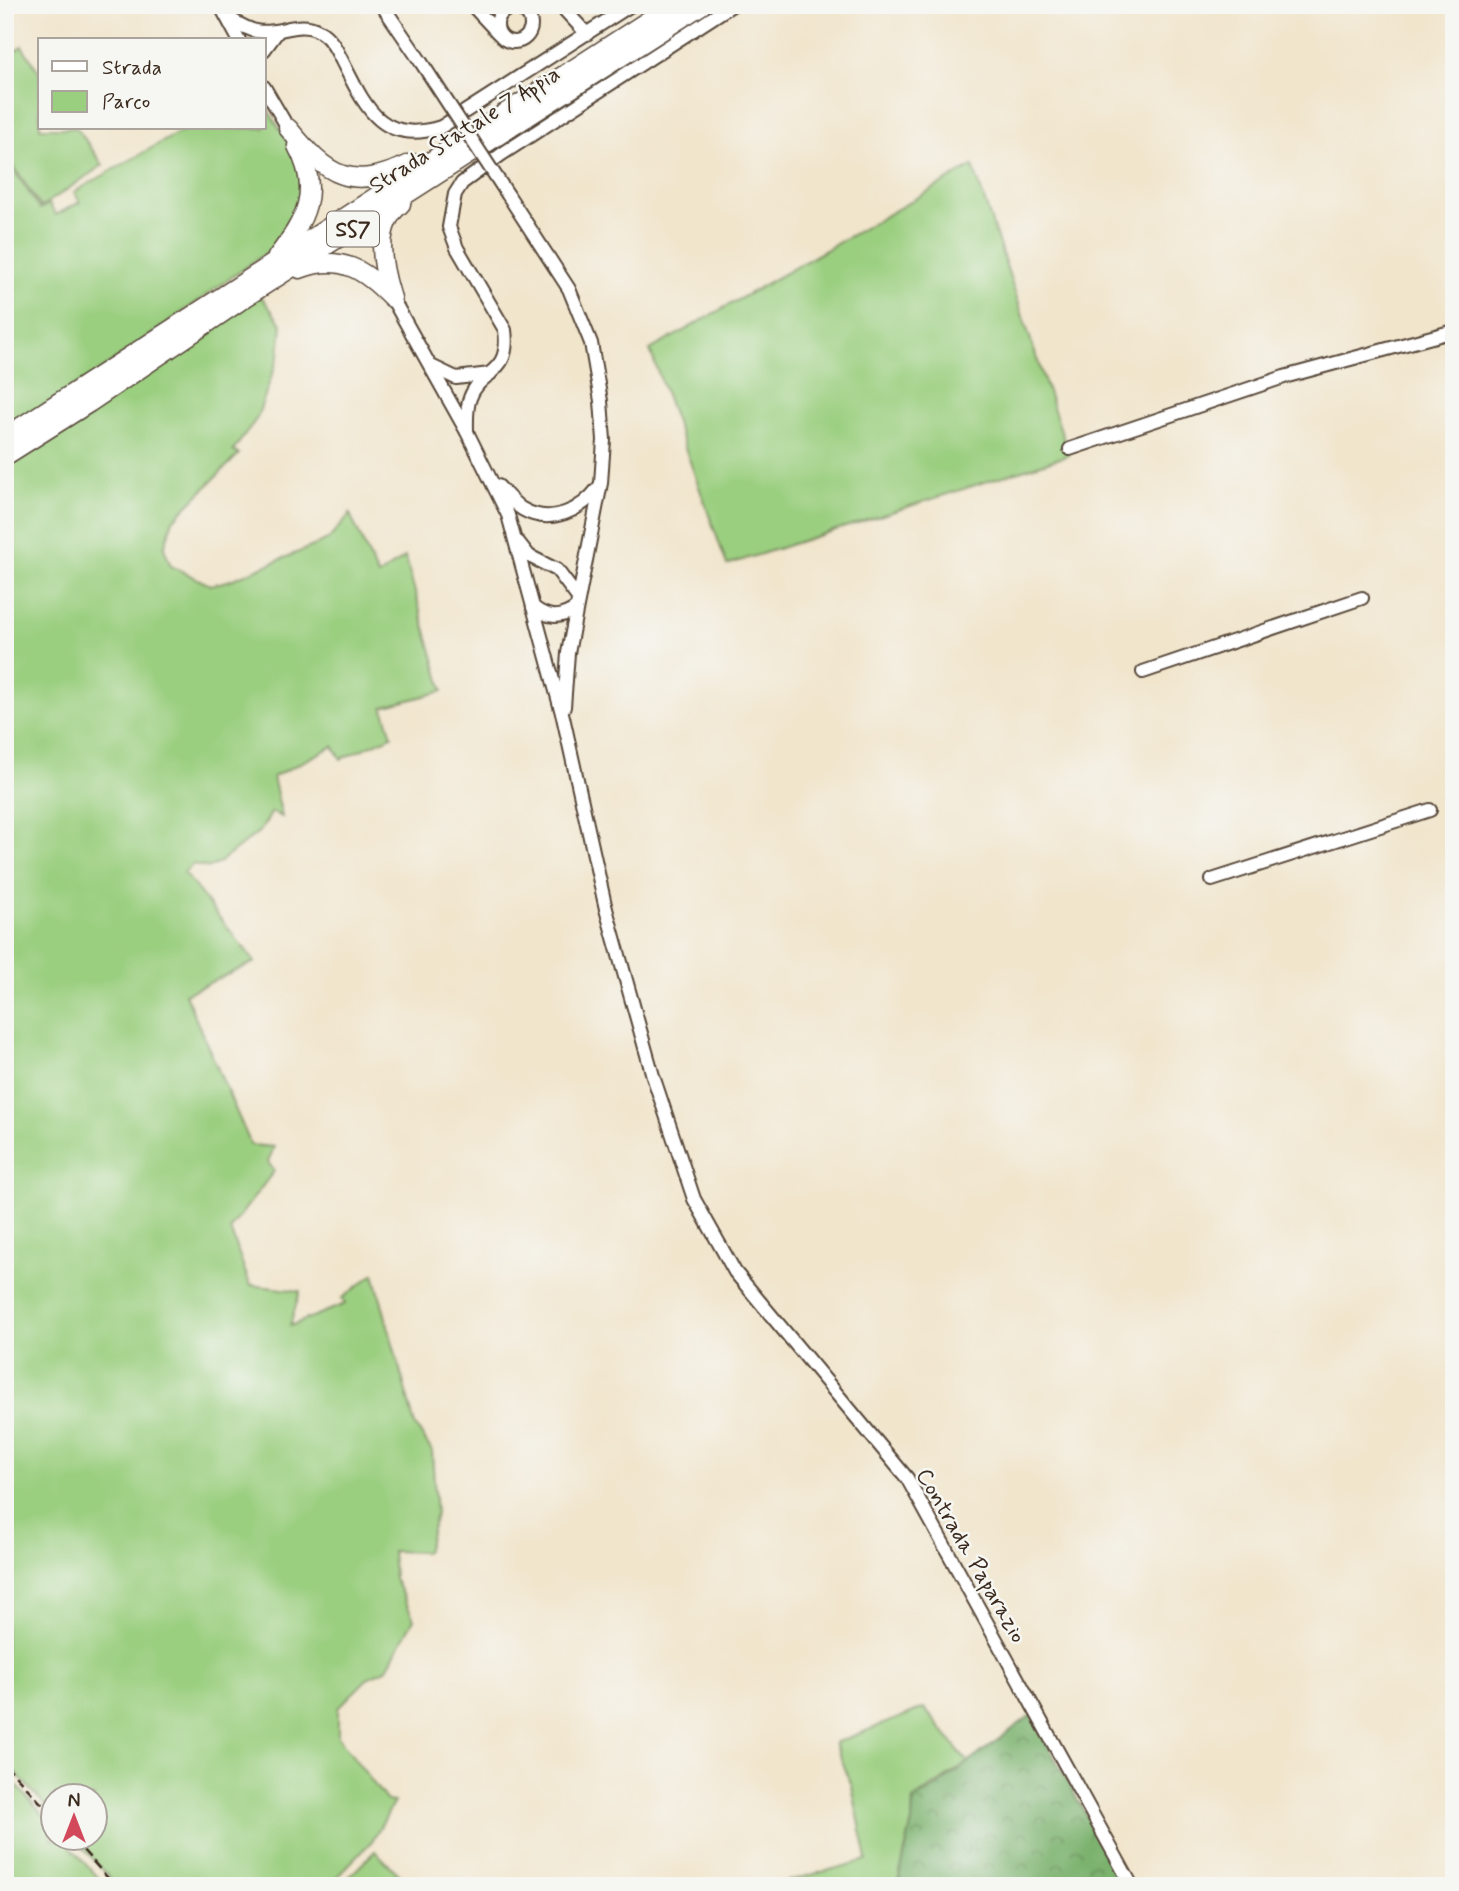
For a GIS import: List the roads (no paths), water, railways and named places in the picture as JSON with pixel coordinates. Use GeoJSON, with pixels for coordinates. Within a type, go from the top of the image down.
{"type":"FeatureCollection","features":[{"type":"Feature","properties":{"kind":"highway","name":"Strada Statale 7 Appia"},"geometry":{"type":"LineString","coordinates":[[5,437],[672,5]]}},
{"type":"Feature","properties":{"kind":"highway","name":"Strada Statale 7 Appia"},"geometry":{"type":"LineString","coordinates":[[5,456],[246,297],[702,5]]}},
{"type":"Feature","properties":{"kind":"highway"},"geometry":{"type":"LineString","coordinates":[[288,128],[324,167],[340,175],[357,178],[372,178],[391,173],[456,145]]}},
{"type":"Feature","properties":{"kind":"highway"},"geometry":{"type":"LineString","coordinates":[[270,267],[299,228],[307,209],[310,187],[303,157],[288,128]]}},
{"type":"Feature","properties":{"kind":"highway"},"geometry":{"type":"LineString","coordinates":[[392,298],[383,269],[385,225],[395,208],[440,173]]}},
{"type":"Feature","properties":{"kind":"highway"},"geometry":{"type":"LineString","coordinates":[[246,297],[266,289],[298,270],[329,262],[360,271],[392,298]]}},
{"type":"Feature","properties":{"kind":"street"},"geometry":{"type":"LineString","coordinates":[[382,5],[569,289],[592,343],[604,440],[601,483],[568,653],[563,718]]}},
{"type":"Feature","properties":{"kind":"street"},"geometry":{"type":"LineString","coordinates":[[472,5],[499,34]]}},
{"type":"Feature","properties":{"kind":"street"},"geometry":{"type":"LineString","coordinates":[[560,5],[587,34]]}},
{"type":"Feature","properties":{"kind":"street"},"geometry":{"type":"LineString","coordinates":[[266,41],[278,32],[302,26],[322,32],[332,42],[370,112],[393,129],[426,131],[441,127],[631,5]]}},
{"type":"Feature","properties":{"kind":"street"},"geometry":{"type":"LineString","coordinates":[[446,397],[490,374],[501,363],[505,352],[505,330],[457,248],[449,227],[455,194],[461,183],[732,5]]}},
{"type":"Feature","properties":{"kind":"street"},"geometry":{"type":"LineString","coordinates":[[224,11],[238,38]]}},
{"type":"Feature","properties":{"kind":"street"},"geometry":{"type":"LineString","coordinates":[[224,11],[260,38]]}},
{"type":"Feature","properties":{"kind":"street"},"geometry":{"type":"LineString","coordinates":[[266,90],[288,128]]}},
{"type":"Feature","properties":{"kind":"street"},"geometry":{"type":"LineString","coordinates":[[392,298],[467,432],[508,515],[563,718]]}},
{"type":"Feature","properties":{"kind":"street"},"geometry":{"type":"LineString","coordinates":[[1070,449],[1284,377],[1454,331]]}},
{"type":"Feature","properties":{"kind":"street"},"geometry":{"type":"LineString","coordinates":[[428,363],[442,373],[475,383]]}},
{"type":"Feature","properties":{"kind":"street"},"geometry":{"type":"LineString","coordinates":[[467,432],[470,397],[475,383]]}},
{"type":"Feature","properties":{"kind":"street"},"geometry":{"type":"LineString","coordinates":[[493,481],[522,509],[540,516],[559,515],[578,509],[590,499],[601,483]]}},
{"type":"Feature","properties":{"kind":"street"},"geometry":{"type":"LineString","coordinates":[[516,540],[529,556],[557,570],[577,603]]}},
{"type":"Feature","properties":{"kind":"street"},"geometry":{"type":"LineString","coordinates":[[1143,673],[1362,598]]}},
{"type":"Feature","properties":{"kind":"street"},"geometry":{"type":"LineString","coordinates":[[533,607],[550,617],[569,614],[577,603]]}},
{"type":"Feature","properties":{"kind":"street","name":"Contrada Paparazio"},"geometry":{"type":"LineString","coordinates":[[563,718],[606,909],[653,1076],[694,1199],[735,1272],[907,1478],[1132,1886]]}},
{"type":"Feature","properties":{"kind":"street"},"geometry":{"type":"LineString","coordinates":[[1212,880],[1430,810]]}},
{"type":"Feature","properties":{"kind":"railway"},"geometry":{"type":"LineString","coordinates":[[5,1764],[38,1800]]}},
{"type":"Feature","properties":{"kind":"railway"},"geometry":{"type":"LineString","coordinates":[[86,1853],[115,1886]]}}]}
